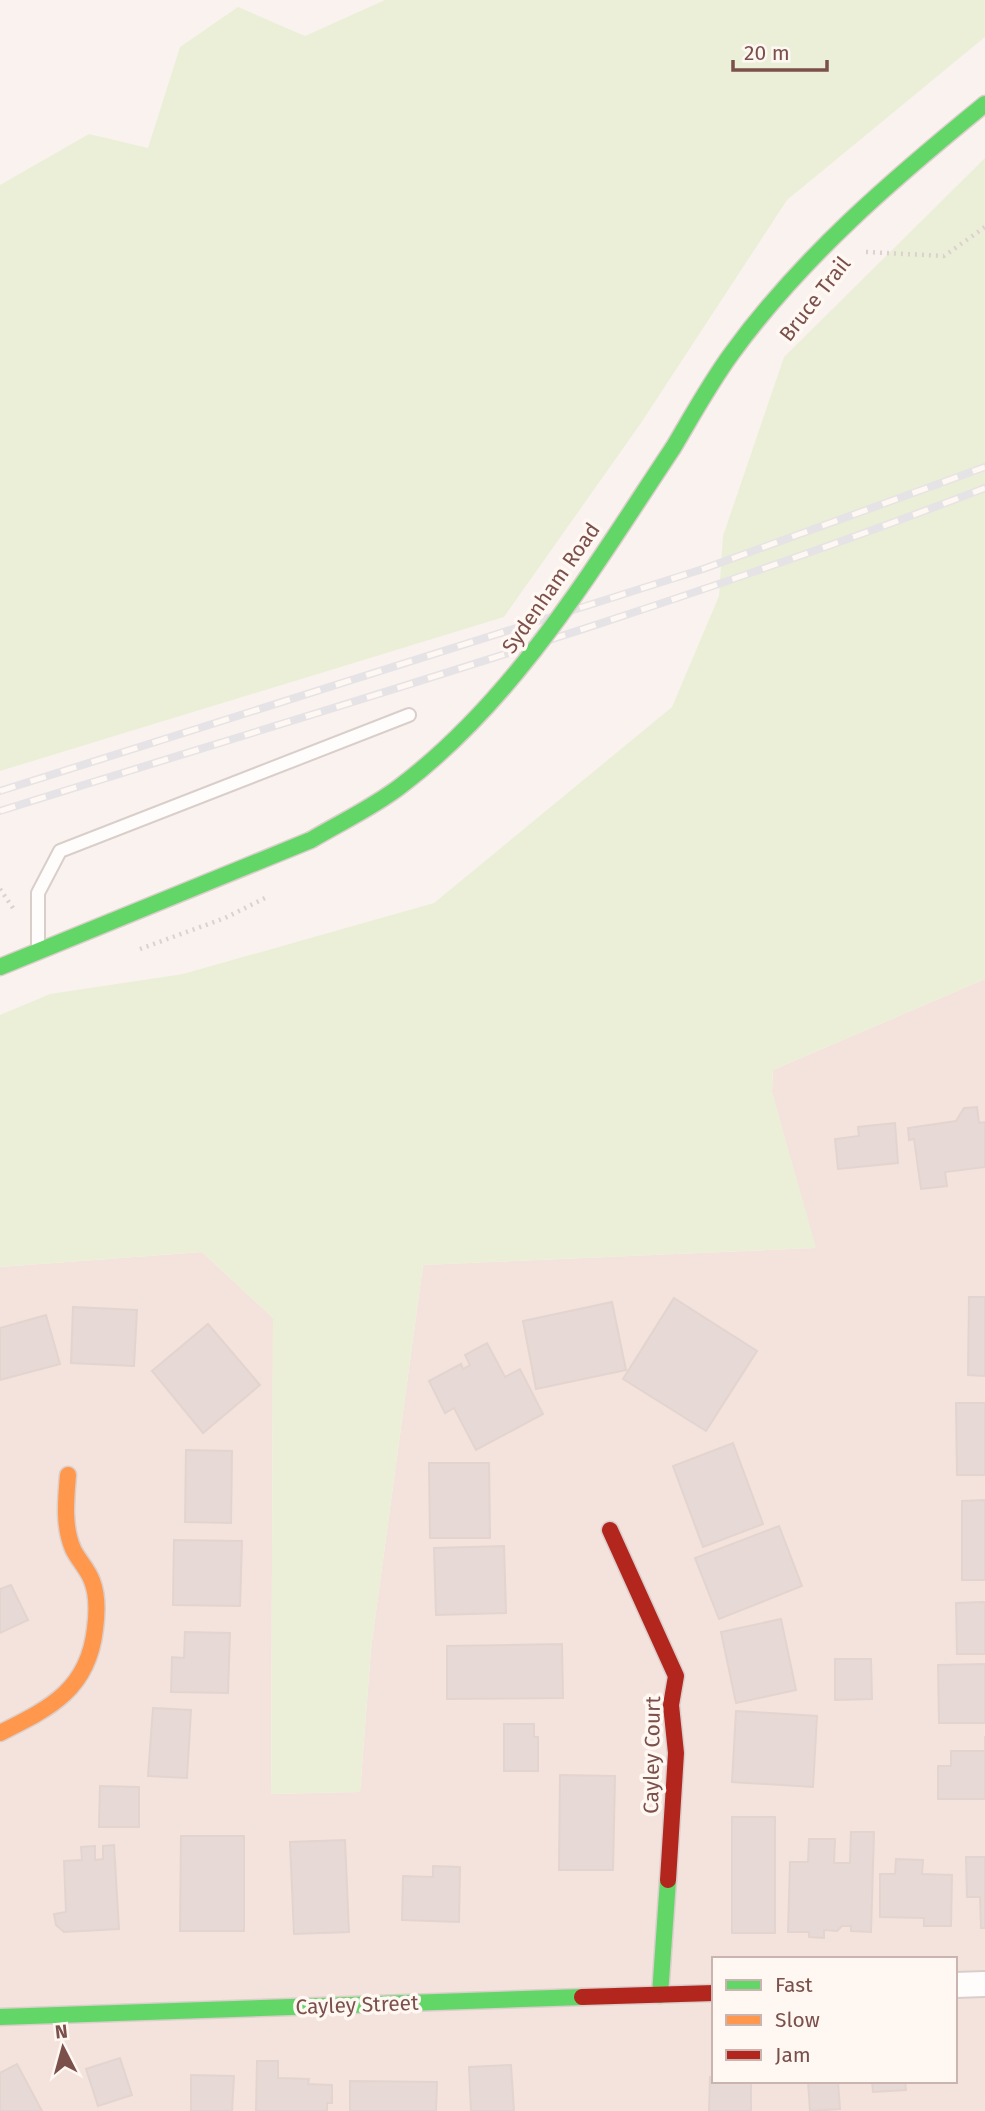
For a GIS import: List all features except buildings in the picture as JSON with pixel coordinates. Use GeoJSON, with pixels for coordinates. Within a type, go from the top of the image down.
{"type":"FeatureCollection","features":[{"type":"Feature","properties":{"kind":"street","name":"Sydenham Road"},"geometry":{"type":"LineString","coordinates":[[0,967],[312,840],[402,785],[473,723],[535,652],[673,448],[733,353],[826,241],[935,144],[985,104]]}},
{"type":"Feature","properties":{"kind":"street"},"geometry":{"type":"LineString","coordinates":[[0,1733],[47,1709],[73,1690],[86,1670],[95,1643],[94,1585],[73,1547],[65,1515],[68,1475]]}},
{"type":"Feature","properties":{"kind":"street","name":"Cayley Court"},"geometry":{"type":"LineString","coordinates":[[610,1530],[676,1676],[671,1705],[676,1753],[660,1995]]}},
{"type":"Feature","properties":{"kind":"street"},"geometry":{"type":"LineString","coordinates":[[957,1985],[985,1984]]}},
{"type":"Feature","properties":{"kind":"street","name":"Cayley Street"},"geometry":{"type":"LineString","coordinates":[[0,2017],[712,1993]]}},
{"type":"Feature","properties":{"kind":"lane"},"geometry":{"type":"LineString","coordinates":[[37,951],[38,894],[60,851],[409,715]]}},
{"type":"Feature","properties":{"kind":"path","name":"Bruce Trail"},"geometry":{"type":"LineString","coordinates":[[864,252],[944,256],[985,226]]}},
{"type":"Feature","properties":{"kind":"shaded area"},"geometry":{"type":"Polygon","coordinates":[[[985,979],[985,2111],[0,2111],[0,1267],[202,1252],[273,1318],[271,1794],[360,1792],[371,1649],[423,1265],[815,1248],[772,1092],[773,1070],[985,979]]]}},
{"type":"Feature","properties":{"kind":"green space"},"geometry":{"type":"Polygon","coordinates":[[[385,0],[985,0],[985,37],[787,200],[641,423],[504,617],[0,771],[0,185],[89,134],[148,148],[180,47],[238,7],[305,36],[385,0]]]}},
{"type":"Feature","properties":{"kind":"green space"},"geometry":{"type":"Polygon","coordinates":[[[985,158],[985,979],[773,1070],[772,1092],[816,1248],[423,1265],[371,1649],[360,1792],[271,1794],[273,1318],[202,1252],[0,1267],[0,1015],[50,994],[183,974],[434,903],[672,707],[719,596],[723,536],[784,357],[985,158]]]}},
{"type":"Feature","properties":{"kind":"railway"},"geometry":{"type":"LineString","coordinates":[[0,791],[703,569],[985,467]]}},
{"type":"Feature","properties":{"kind":"railway"},"geometry":{"type":"LineString","coordinates":[[0,811],[618,618],[985,488]]}},
{"type":"Feature","properties":{"kind":"traffic: fast"},"geometry":{"type":"LineString","coordinates":[[673,448],[724,364],[788,284],[883,190],[985,104]]}},
{"type":"Feature","properties":{"kind":"traffic: fast"},"geometry":{"type":"LineString","coordinates":[[311,840],[402,785],[444,750],[482,712],[518,671],[583,584],[673,448]]}},
{"type":"Feature","properties":{"kind":"traffic: fast"},"geometry":{"type":"LineString","coordinates":[[0,967],[311,840]]}},
{"type":"Feature","properties":{"kind":"traffic: fast"},"geometry":{"type":"LineString","coordinates":[[660,1995],[668,1880]]}},
{"type":"Feature","properties":{"kind":"traffic: fast"},"geometry":{"type":"LineString","coordinates":[[0,2017],[582,1997]]}},
{"type":"Feature","properties":{"kind":"traffic: slow"},"geometry":{"type":"LineString","coordinates":[[0,1733],[35,1715],[64,1694],[75,1682],[91,1650],[96,1623],[96,1599],[90,1577],[70,1540],[66,1512],[68,1475]]}},
{"type":"Feature","properties":{"kind":"traffic: jam"},"geometry":{"type":"LineString","coordinates":[[610,1530],[676,1676],[671,1705],[676,1753],[668,1880]]}},
{"type":"Feature","properties":{"kind":"traffic: jam"},"geometry":{"type":"LineString","coordinates":[[582,1997],[712,1993]]}}]}
